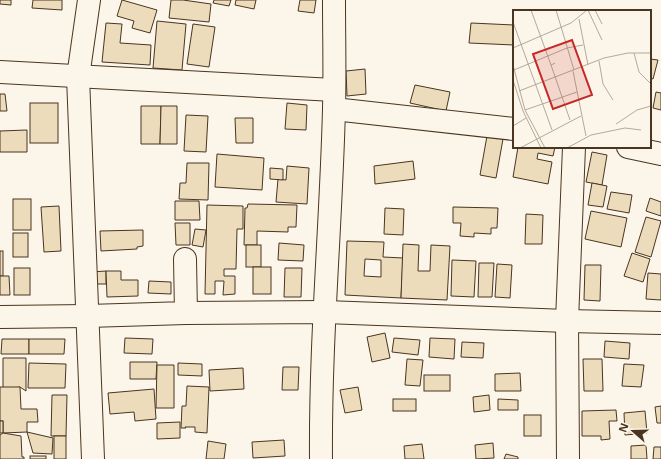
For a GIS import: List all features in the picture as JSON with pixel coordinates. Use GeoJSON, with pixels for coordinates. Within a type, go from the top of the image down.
{"type":"FeatureCollection","features":[{"type":"Feature","properties":{"kind":"street"},"geometry":{"type":"LineString","coordinates":[[89,0],[78,77],[94,459]]}},
{"type":"Feature","properties":{"kind":"street"},"geometry":{"type":"LineString","coordinates":[[321,459],[325,312],[334,100],[334,0]]}},
{"type":"Feature","properties":{"kind":"street"},"geometry":{"type":"LineString","coordinates":[[0,72],[78,77],[334,100],[513,129]]}},
{"type":"Feature","properties":{"kind":"street"},"geometry":{"type":"LineString","coordinates":[[568,459],[567,321],[574,148]]}},
{"type":"Feature","properties":{"kind":"street"},"geometry":{"type":"LineString","coordinates":[[633,148],[661,154]]}},
{"type":"Feature","properties":{"kind":"street"},"geometry":{"type":"LineString","coordinates":[[185,259],[186,313]]}},
{"type":"Feature","properties":{"kind":"street"},"geometry":{"type":"LineString","coordinates":[[0,317],[325,312],[661,323]]}},
{"type":"Feature","properties":{"kind":"building"},"geometry":{"type":"Polygon","coordinates":[[[0,0],[11,0],[11,5],[0,4],[0,0]]]}},
{"type":"Feature","properties":{"kind":"building"},"geometry":{"type":"Polygon","coordinates":[[[33,0],[62,0],[62,10],[32,8],[33,0]]]}},
{"type":"Feature","properties":{"kind":"building"},"geometry":{"type":"Polygon","coordinates":[[[122,0],[157,10],[150,33],[132,28],[134,21],[117,16],[122,0]]]}},
{"type":"Feature","properties":{"kind":"building"},"geometry":{"type":"Polygon","coordinates":[[[171,0],[211,4],[209,22],[169,18],[171,0]]]}},
{"type":"Feature","properties":{"kind":"building"},"geometry":{"type":"Polygon","coordinates":[[[214,0],[231,0],[229,6],[213,3],[214,0]]]}},
{"type":"Feature","properties":{"kind":"building"},"geometry":{"type":"Polygon","coordinates":[[[236,0],[256,0],[254,9],[235,5],[236,0]]]}},
{"type":"Feature","properties":{"kind":"building"},"geometry":{"type":"Polygon","coordinates":[[[300,0],[316,0],[314,13],[298,11],[300,0]]]}},
{"type":"Feature","properties":{"kind":"building"},"geometry":{"type":"Polygon","coordinates":[[[157,21],[186,24],[182,70],[153,68],[157,21]]]}},
{"type":"Feature","properties":{"kind":"building"},"geometry":{"type":"Polygon","coordinates":[[[106,23],[122,24],[120,43],[151,45],[150,65],[102,62],[106,23]]]}},
{"type":"Feature","properties":{"kind":"building"},"geometry":{"type":"Polygon","coordinates":[[[471,23],[513,25],[513,45],[469,43],[471,23]]]}},
{"type":"Feature","properties":{"kind":"building"},"geometry":{"type":"Polygon","coordinates":[[[193,24],[215,27],[209,67],[187,64],[193,24]]]}},
{"type":"Feature","properties":{"kind":"building"},"geometry":{"type":"Polygon","coordinates":[[[651,59],[658,60],[653,79],[651,78],[651,59]]]}},
{"type":"Feature","properties":{"kind":"building"},"geometry":{"type":"Polygon","coordinates":[[[365,69],[366,94],[347,96],[346,71],[365,69]]]}},
{"type":"Feature","properties":{"kind":"building"},"geometry":{"type":"Polygon","coordinates":[[[415,85],[450,92],[446,111],[410,103],[415,85]]]}},
{"type":"Feature","properties":{"kind":"building"},"geometry":{"type":"Polygon","coordinates":[[[656,92],[661,93],[661,110],[653,108],[656,92]]]}},
{"type":"Feature","properties":{"kind":"building"},"geometry":{"type":"Polygon","coordinates":[[[0,94],[5,94],[7,111],[0,111],[0,94]]]}},
{"type":"Feature","properties":{"kind":"building"},"geometry":{"type":"Polygon","coordinates":[[[30,103],[58,103],[58,143],[30,143],[30,103]]]}},
{"type":"Feature","properties":{"kind":"building"},"geometry":{"type":"Polygon","coordinates":[[[287,103],[307,105],[306,130],[285,129],[287,103]]]}},
{"type":"Feature","properties":{"kind":"building"},"geometry":{"type":"Polygon","coordinates":[[[141,106],[161,106],[160,144],[141,144],[141,106]]]}},
{"type":"Feature","properties":{"kind":"building"},"geometry":{"type":"Polygon","coordinates":[[[161,106],[177,106],[177,144],[160,144],[161,106]]]}},
{"type":"Feature","properties":{"kind":"building"},"geometry":{"type":"Polygon","coordinates":[[[186,115],[208,116],[206,152],[184,151],[186,115]]]}},
{"type":"Feature","properties":{"kind":"building"},"geometry":{"type":"Polygon","coordinates":[[[235,118],[253,118],[253,143],[236,143],[235,118]]]}},
{"type":"Feature","properties":{"kind":"building"},"geometry":{"type":"Polygon","coordinates":[[[27,130],[27,152],[0,152],[0,131],[27,130]]]}},
{"type":"Feature","properties":{"kind":"building"},"geometry":{"type":"Polygon","coordinates":[[[487,136],[503,139],[496,178],[480,175],[487,136]]]}},
{"type":"Feature","properties":{"kind":"building"},"geometry":{"type":"Polygon","coordinates":[[[518,148],[555,148],[553,156],[538,153],[537,159],[552,162],[548,184],[513,177],[518,148]]]}},
{"type":"Feature","properties":{"kind":"building"},"geometry":{"type":"Polygon","coordinates":[[[592,152],[607,155],[602,185],[586,182],[592,152]]]}},
{"type":"Feature","properties":{"kind":"building"},"geometry":{"type":"Polygon","coordinates":[[[217,154],[264,158],[262,190],[215,187],[217,154]]]}},
{"type":"Feature","properties":{"kind":"building"},"geometry":{"type":"Polygon","coordinates":[[[413,161],[415,179],[375,184],[374,166],[413,161]]]}},
{"type":"Feature","properties":{"kind":"building"},"geometry":{"type":"Polygon","coordinates":[[[187,163],[209,163],[208,200],[179,199],[180,183],[186,183],[187,163]]]}},
{"type":"Feature","properties":{"kind":"building"},"geometry":{"type":"Polygon","coordinates":[[[287,166],[309,168],[307,204],[276,202],[278,179],[286,180],[287,166]]]}},
{"type":"Feature","properties":{"kind":"building"},"geometry":{"type":"Polygon","coordinates":[[[270,168],[283,169],[283,180],[270,179],[270,168]]]}},
{"type":"Feature","properties":{"kind":"building"},"geometry":{"type":"Polygon","coordinates":[[[592,183],[607,186],[603,207],[588,205],[592,183]]]}},
{"type":"Feature","properties":{"kind":"building"},"geometry":{"type":"Polygon","coordinates":[[[611,192],[632,195],[629,213],[607,209],[611,192]]]}},
{"type":"Feature","properties":{"kind":"building"},"geometry":{"type":"Polygon","coordinates":[[[650,198],[661,202],[661,216],[646,211],[650,198]]]}},
{"type":"Feature","properties":{"kind":"building"},"geometry":{"type":"Polygon","coordinates":[[[13,199],[31,199],[31,230],[13,230],[13,199]]]}},
{"type":"Feature","properties":{"kind":"building"},"geometry":{"type":"Polygon","coordinates":[[[175,201],[199,201],[200,220],[175,220],[175,201]]]}},
{"type":"Feature","properties":{"kind":"building"},"geometry":{"type":"Polygon","coordinates":[[[248,204],[297,205],[296,227],[288,227],[288,232],[257,231],[257,245],[244,245],[245,208],[247,208],[248,204]]]}},
{"type":"Feature","properties":{"kind":"building"},"geometry":{"type":"Polygon","coordinates":[[[207,205],[243,206],[243,229],[237,229],[236,269],[224,269],[224,276],[235,276],[235,294],[223,295],[224,281],[215,281],[215,294],[205,294],[207,205]]]}},
{"type":"Feature","properties":{"kind":"building"},"geometry":{"type":"Polygon","coordinates":[[[59,206],[61,251],[44,252],[41,207],[59,206]]]}},
{"type":"Feature","properties":{"kind":"building"},"geometry":{"type":"Polygon","coordinates":[[[453,207],[498,208],[497,228],[491,228],[491,234],[474,233],[474,237],[460,236],[461,223],[453,223],[453,207]]]}},
{"type":"Feature","properties":{"kind":"building"},"geometry":{"type":"Polygon","coordinates":[[[385,208],[404,209],[403,235],[384,234],[385,208]]]}},
{"type":"Feature","properties":{"kind":"building"},"geometry":{"type":"Polygon","coordinates":[[[591,211],[627,218],[621,247],[585,239],[591,211]]]}},
{"type":"Feature","properties":{"kind":"building"},"geometry":{"type":"Polygon","coordinates":[[[526,214],[543,215],[542,244],[525,244],[526,214]]]}},
{"type":"Feature","properties":{"kind":"building"},"geometry":{"type":"Polygon","coordinates":[[[646,217],[661,221],[651,257],[635,252],[646,217]]]}},
{"type":"Feature","properties":{"kind":"building"},"geometry":{"type":"Polygon","coordinates":[[[175,223],[190,223],[190,245],[176,245],[175,223]]]}},
{"type":"Feature","properties":{"kind":"building"},"geometry":{"type":"Polygon","coordinates":[[[195,229],[206,230],[203,247],[192,245],[195,229]]]}},
{"type":"Feature","properties":{"kind":"building"},"geometry":{"type":"Polygon","coordinates":[[[143,230],[143,246],[137,247],[137,249],[101,251],[100,231],[143,230]]]}},
{"type":"Feature","properties":{"kind":"building"},"geometry":{"type":"Polygon","coordinates":[[[13,233],[28,233],[28,257],[13,257],[13,233]]]}},
{"type":"Feature","properties":{"kind":"building"},"geometry":{"type":"Polygon","coordinates":[[[347,241],[384,242],[383,257],[403,258],[401,298],[345,295],[347,241]],[[365,259],[364,276],[381,277],[381,260],[365,259]]]}},
{"type":"Feature","properties":{"kind":"building"},"geometry":{"type":"Polygon","coordinates":[[[279,243],[304,245],[303,261],[278,260],[279,243]]]}},
{"type":"Feature","properties":{"kind":"building"},"geometry":{"type":"Polygon","coordinates":[[[403,244],[419,245],[418,271],[430,271],[431,245],[450,246],[447,300],[401,298],[403,244]]]}},
{"type":"Feature","properties":{"kind":"building"},"geometry":{"type":"Polygon","coordinates":[[[246,245],[261,245],[261,267],[246,267],[246,245]]]}},
{"type":"Feature","properties":{"kind":"building"},"geometry":{"type":"Polygon","coordinates":[[[0,251],[3,251],[3,276],[0,276],[0,251]]]}},
{"type":"Feature","properties":{"kind":"building"},"geometry":{"type":"Polygon","coordinates":[[[632,253],[650,259],[643,282],[624,276],[632,253]]]}},
{"type":"Feature","properties":{"kind":"building"},"geometry":{"type":"Polygon","coordinates":[[[452,260],[476,261],[474,297],[451,296],[452,260]]]}},
{"type":"Feature","properties":{"kind":"building"},"geometry":{"type":"Polygon","coordinates":[[[479,263],[494,263],[492,297],[478,297],[479,263]]]}},
{"type":"Feature","properties":{"kind":"building"},"geometry":{"type":"Polygon","coordinates":[[[497,264],[512,265],[510,298],[495,297],[497,264]]]}},
{"type":"Feature","properties":{"kind":"building"},"geometry":{"type":"Polygon","coordinates":[[[585,265],[601,265],[600,301],[584,300],[585,265]]]}},
{"type":"Feature","properties":{"kind":"building"},"geometry":{"type":"Polygon","coordinates":[[[253,267],[271,267],[271,294],[253,294],[253,267]]]}},
{"type":"Feature","properties":{"kind":"building"},"geometry":{"type":"Polygon","coordinates":[[[14,268],[30,268],[30,295],[14,295],[14,268]]]}},
{"type":"Feature","properties":{"kind":"building"},"geometry":{"type":"Polygon","coordinates":[[[285,268],[302,268],[301,297],[284,297],[285,268]]]}},
{"type":"Feature","properties":{"kind":"building"},"geometry":{"type":"Polygon","coordinates":[[[106,271],[106,284],[91,284],[91,272],[106,271]]]}},
{"type":"Feature","properties":{"kind":"building"},"geometry":{"type":"Polygon","coordinates":[[[106,271],[121,271],[121,280],[138,280],[138,296],[107,297],[106,271]]]}},
{"type":"Feature","properties":{"kind":"building"},"geometry":{"type":"Polygon","coordinates":[[[648,273],[661,274],[661,300],[646,299],[648,273]]]}},
{"type":"Feature","properties":{"kind":"building"},"geometry":{"type":"Polygon","coordinates":[[[0,276],[9,276],[10,295],[0,295],[0,276]]]}},
{"type":"Feature","properties":{"kind":"building"},"geometry":{"type":"Polygon","coordinates":[[[149,281],[171,282],[171,294],[148,293],[149,281]]]}},
{"type":"Feature","properties":{"kind":"building"},"geometry":{"type":"Polygon","coordinates":[[[385,333],[390,358],[372,362],[367,337],[385,333]]]}},
{"type":"Feature","properties":{"kind":"building"},"geometry":{"type":"Polygon","coordinates":[[[125,338],[153,339],[152,354],[124,353],[125,338]]]}},
{"type":"Feature","properties":{"kind":"building"},"geometry":{"type":"Polygon","coordinates":[[[394,338],[420,340],[418,355],[392,352],[394,338]]]}},
{"type":"Feature","properties":{"kind":"building"},"geometry":{"type":"Polygon","coordinates":[[[430,338],[455,339],[454,359],[429,357],[430,338]]]}},
{"type":"Feature","properties":{"kind":"building"},"geometry":{"type":"Polygon","coordinates":[[[2,339],[29,339],[29,354],[1,354],[2,339]]]}},
{"type":"Feature","properties":{"kind":"building"},"geometry":{"type":"Polygon","coordinates":[[[29,339],[65,339],[64,354],[29,354],[29,339]]]}},
{"type":"Feature","properties":{"kind":"building"},"geometry":{"type":"Polygon","coordinates":[[[605,341],[630,343],[629,359],[604,357],[605,341]]]}},
{"type":"Feature","properties":{"kind":"building"},"geometry":{"type":"Polygon","coordinates":[[[462,342],[484,343],[483,358],[461,357],[462,342]]]}},
{"type":"Feature","properties":{"kind":"building"},"geometry":{"type":"Polygon","coordinates":[[[3,358],[26,358],[26,391],[20,387],[3,390],[3,358]]]}},
{"type":"Feature","properties":{"kind":"building"},"geometry":{"type":"Polygon","coordinates":[[[407,359],[423,360],[420,386],[405,385],[407,359]]]}},
{"type":"Feature","properties":{"kind":"building"},"geometry":{"type":"Polygon","coordinates":[[[583,359],[602,359],[603,391],[584,391],[583,359]]]}},
{"type":"Feature","properties":{"kind":"building"},"geometry":{"type":"Polygon","coordinates":[[[130,362],[157,362],[156,379],[130,379],[130,362]]]}},
{"type":"Feature","properties":{"kind":"building"},"geometry":{"type":"Polygon","coordinates":[[[29,363],[66,364],[65,388],[28,388],[29,363]]]}},
{"type":"Feature","properties":{"kind":"building"},"geometry":{"type":"Polygon","coordinates":[[[178,363],[202,364],[202,376],[178,375],[178,363]]]}},
{"type":"Feature","properties":{"kind":"building"},"geometry":{"type":"Polygon","coordinates":[[[624,364],[644,365],[641,387],[622,386],[624,364]]]}},
{"type":"Feature","properties":{"kind":"building"},"geometry":{"type":"Polygon","coordinates":[[[157,365],[174,365],[174,408],[156,408],[157,365]]]}},
{"type":"Feature","properties":{"kind":"building"},"geometry":{"type":"Polygon","coordinates":[[[283,367],[299,367],[298,390],[282,390],[283,367]]]}},
{"type":"Feature","properties":{"kind":"building"},"geometry":{"type":"Polygon","coordinates":[[[243,368],[244,389],[210,391],[209,370],[243,368]]]}},
{"type":"Feature","properties":{"kind":"building"},"geometry":{"type":"Polygon","coordinates":[[[520,373],[521,391],[495,391],[495,374],[520,373]]]}},
{"type":"Feature","properties":{"kind":"building"},"geometry":{"type":"Polygon","coordinates":[[[424,375],[450,375],[450,391],[424,391],[424,375]]]}},
{"type":"Feature","properties":{"kind":"building"},"geometry":{"type":"Polygon","coordinates":[[[187,386],[209,387],[207,433],[195,432],[195,427],[181,428],[182,406],[186,406],[187,386]]]}},
{"type":"Feature","properties":{"kind":"building"},"geometry":{"type":"Polygon","coordinates":[[[0,387],[20,387],[21,409],[37,409],[38,422],[27,422],[27,432],[3,433],[3,421],[0,421],[0,387]]]}},
{"type":"Feature","properties":{"kind":"building"},"geometry":{"type":"Polygon","coordinates":[[[358,387],[362,410],[345,413],[340,390],[358,387]]]}},
{"type":"Feature","properties":{"kind":"building"},"geometry":{"type":"Polygon","coordinates":[[[154,389],[156,419],[135,421],[134,412],[110,414],[108,393],[154,389]]]}},
{"type":"Feature","properties":{"kind":"building"},"geometry":{"type":"Polygon","coordinates":[[[52,395],[67,395],[66,436],[51,436],[52,395]]]}},
{"type":"Feature","properties":{"kind":"building"},"geometry":{"type":"Polygon","coordinates":[[[489,395],[490,410],[474,412],[473,397],[489,395]]]}},
{"type":"Feature","properties":{"kind":"building"},"geometry":{"type":"Polygon","coordinates":[[[393,399],[416,399],[416,411],[393,411],[393,399]]]}},
{"type":"Feature","properties":{"kind":"building"},"geometry":{"type":"Polygon","coordinates":[[[498,399],[518,400],[518,410],[498,410],[498,399]]]}},
{"type":"Feature","properties":{"kind":"building"},"geometry":{"type":"Polygon","coordinates":[[[661,406],[661,423],[657,423],[655,407],[661,406]]]}},
{"type":"Feature","properties":{"kind":"building"},"geometry":{"type":"Polygon","coordinates":[[[616,410],[617,421],[609,421],[610,439],[601,440],[601,436],[582,436],[582,411],[616,410]]]}},
{"type":"Feature","properties":{"kind":"building"},"geometry":{"type":"Polygon","coordinates":[[[645,411],[647,433],[625,435],[624,413],[645,411]]]}},
{"type":"Feature","properties":{"kind":"building"},"geometry":{"type":"Polygon","coordinates":[[[524,415],[541,415],[541,436],[524,436],[524,415]]]}},
{"type":"Feature","properties":{"kind":"building"},"geometry":{"type":"Polygon","coordinates":[[[0,421],[3,421],[3,433],[0,433],[0,421]]]}},
{"type":"Feature","properties":{"kind":"building"},"geometry":{"type":"Polygon","coordinates":[[[180,422],[180,438],[157,439],[157,423],[180,422]]]}},
{"type":"Feature","properties":{"kind":"building"},"geometry":{"type":"Polygon","coordinates":[[[27,432],[53,438],[52,454],[33,453],[27,432]]]}},
{"type":"Feature","properties":{"kind":"building"},"geometry":{"type":"Polygon","coordinates":[[[3,433],[21,436],[22,457],[24,457],[24,459],[0,459],[0,435],[3,433]]]}},
{"type":"Feature","properties":{"kind":"building"},"geometry":{"type":"Polygon","coordinates":[[[54,436],[66,436],[66,459],[54,459],[54,436]]]}},
{"type":"Feature","properties":{"kind":"building"},"geometry":{"type":"Polygon","coordinates":[[[284,440],[285,456],[253,458],[252,442],[284,440]]]}},
{"type":"Feature","properties":{"kind":"building"},"geometry":{"type":"Polygon","coordinates":[[[208,441],[226,444],[224,459],[206,459],[208,441]]]}},
{"type":"Feature","properties":{"kind":"building"},"geometry":{"type":"Polygon","coordinates":[[[493,443],[494,458],[476,459],[475,445],[493,443]]]}},
{"type":"Feature","properties":{"kind":"building"},"geometry":{"type":"Polygon","coordinates":[[[422,444],[424,459],[405,459],[404,446],[422,444]]]}},
{"type":"Feature","properties":{"kind":"building"},"geometry":{"type":"Polygon","coordinates":[[[646,445],[647,459],[631,459],[631,446],[646,445]]]}},
{"type":"Feature","properties":{"kind":"building"},"geometry":{"type":"Polygon","coordinates":[[[654,447],[661,447],[661,459],[653,459],[654,447]]]}},
{"type":"Feature","properties":{"kind":"building"},"geometry":{"type":"Polygon","coordinates":[[[506,454],[518,457],[518,459],[504,459],[506,454]]]}},
{"type":"Feature","properties":{"kind":"building"},"geometry":{"type":"Polygon","coordinates":[[[30,456],[46,456],[46,459],[30,459],[30,456]]]}}]}
